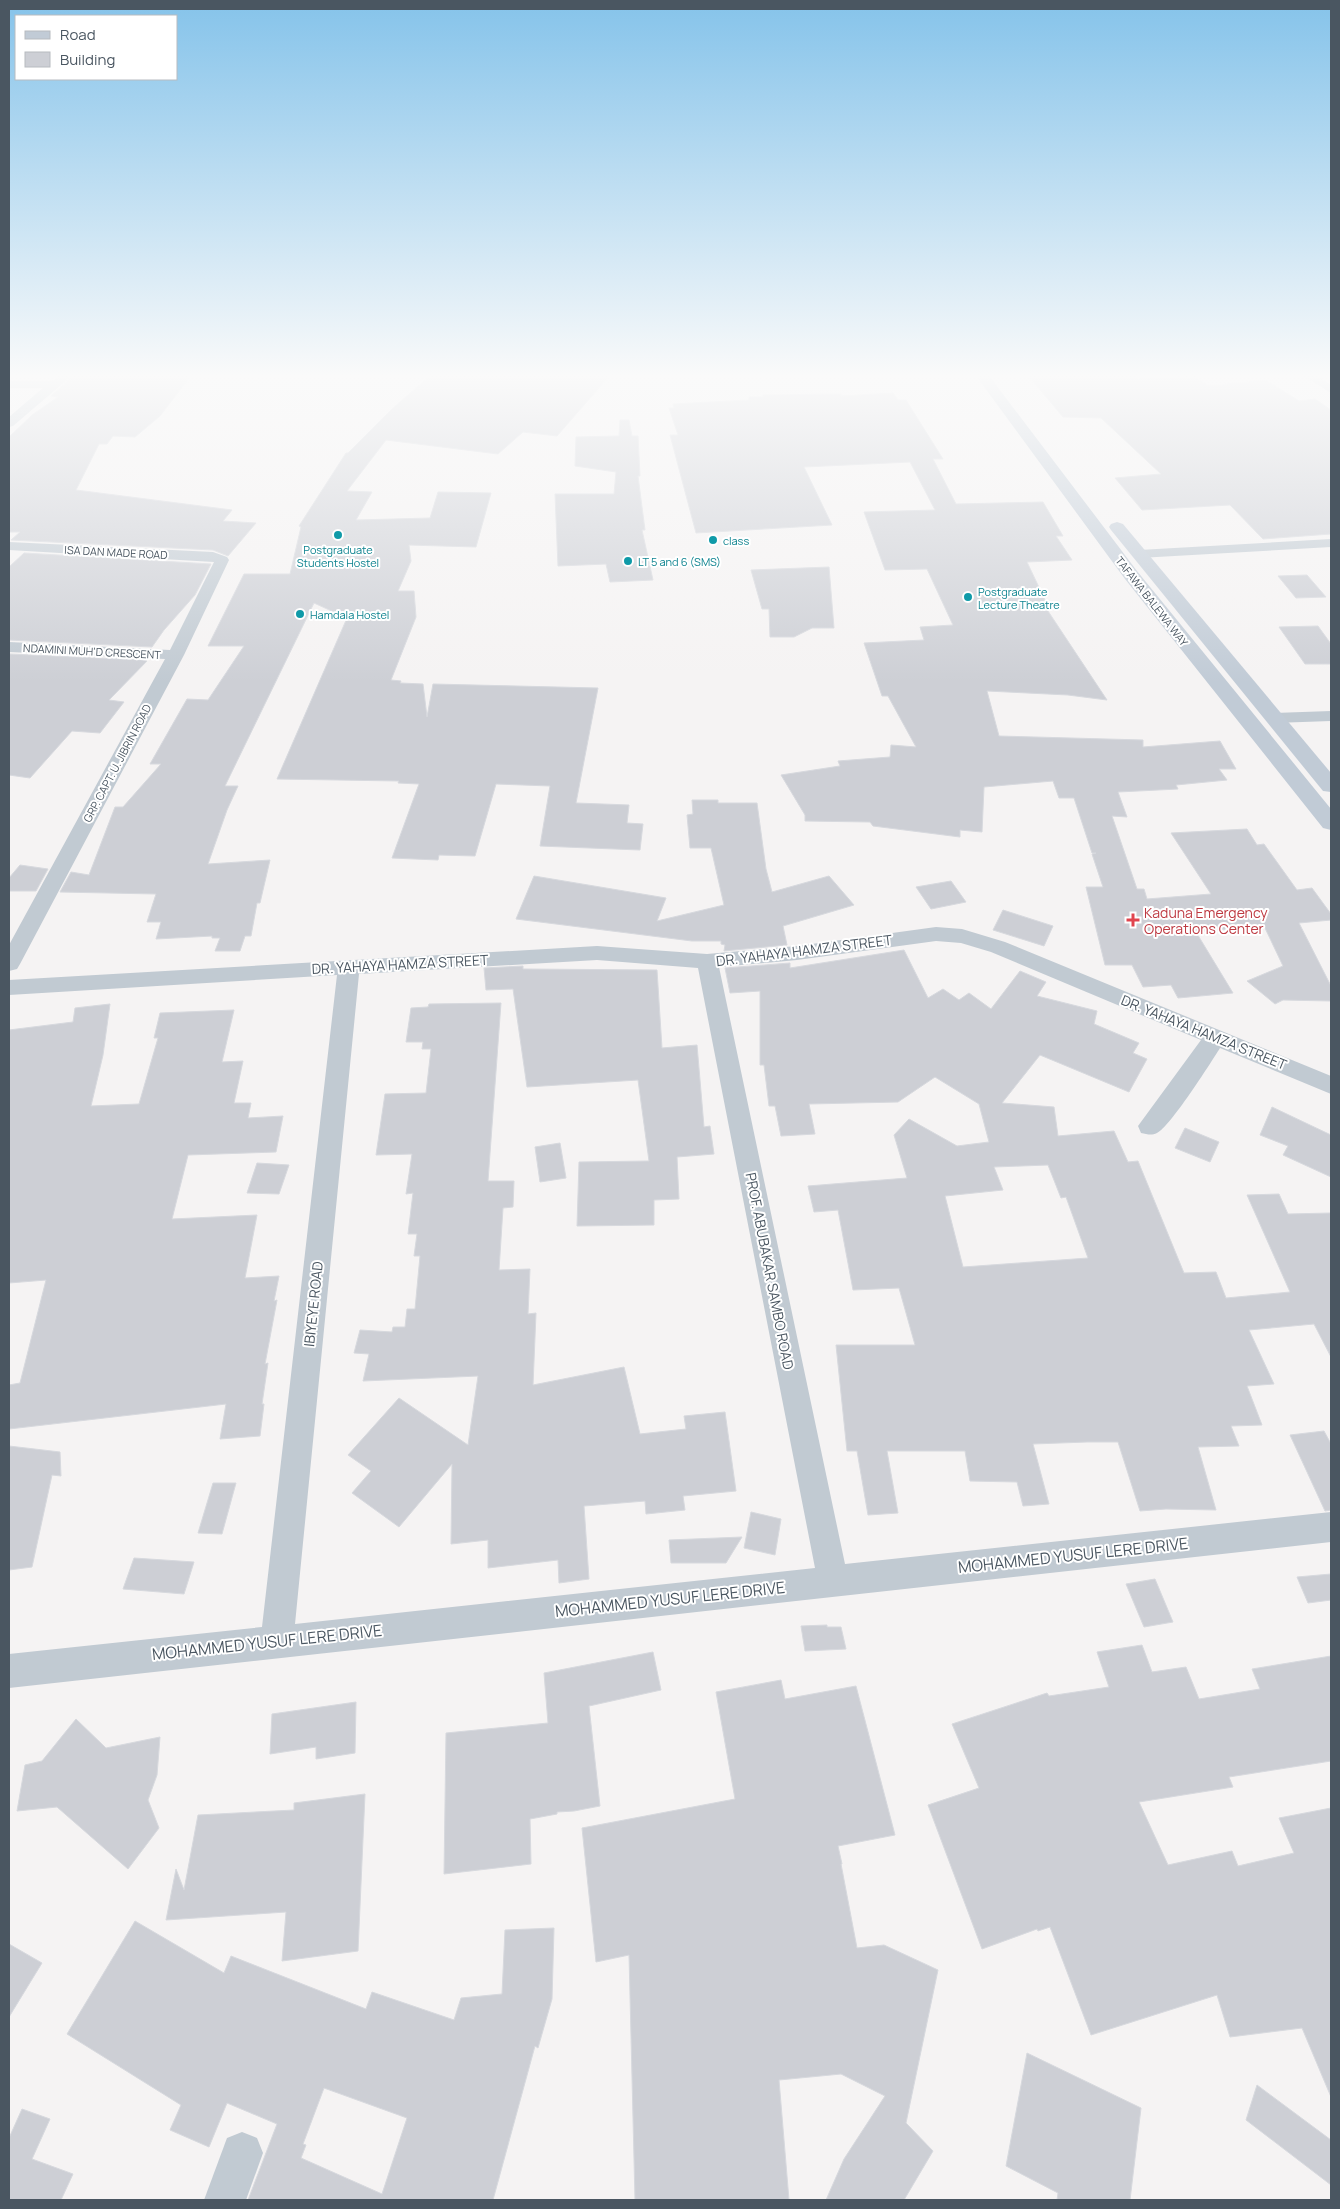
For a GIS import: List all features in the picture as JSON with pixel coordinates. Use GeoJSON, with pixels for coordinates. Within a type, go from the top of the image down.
{"type":"FeatureCollection","features":[{"type":"Feature","properties":{"kind":"main road","name":"TAFAWA BALEWA WAY"},"geometry":{"type":"LineString","coordinates":[[1057,476],[1131,575],[1331,823]]}},
{"type":"Feature","properties":{"kind":"main road","name":"TAFAWA BALEWA WAY"},"geometry":{"type":"LineString","coordinates":[[1076,476],[1331,786]]}},
{"type":"Feature","properties":{"kind":"street"},"geometry":{"type":"LineString","coordinates":[[1144,560],[1331,543]]}},
{"type":"Feature","properties":{"kind":"street","name":"ISA DAN MADE ROAD"},"geometry":{"type":"LineString","coordinates":[[9,546],[213,556],[222,560]]}},
{"type":"Feature","properties":{"kind":"street"},"geometry":{"type":"LineString","coordinates":[[1144,560],[1331,557]]}},
{"type":"Feature","properties":{"kind":"street","name":"GRP. CAPT. U. JIBRIN ROAD"},"geometry":{"type":"LineString","coordinates":[[9,964],[176,655],[222,560]]}},
{"type":"Feature","properties":{"kind":"street","name":"NDAMINI MUH'D CRESCENT"},"geometry":{"type":"LineString","coordinates":[[9,647],[176,655]]}},
{"type":"Feature","properties":{"kind":"street"},"geometry":{"type":"LineString","coordinates":[[1274,718],[1331,716]]}},
{"type":"Feature","properties":{"kind":"street","name":"DR. YAHAYA HAMZA STREET"},"geometry":{"type":"LineString","coordinates":[[9,987],[597,953],[708,961],[797,953],[936,934],[962,936],[998,947],[1331,1085]]}},
{"type":"Feature","properties":{"kind":"street","name":"PROF. ABUBAKAR SAMBO ROAD"},"geometry":{"type":"LineString","coordinates":[[708,961],[833,1582]]}},
{"type":"Feature","properties":{"kind":"street","name":"IBIYEYE ROAD"},"geometry":{"type":"LineString","coordinates":[[277,1641],[349,967]]}},
{"type":"Feature","properties":{"kind":"street"},"geometry":{"type":"LineString","coordinates":[[1150,1126],[1171,1101],[1216,1037]]}},
{"type":"Feature","properties":{"kind":"street","name":"MOHAMMED YUSUF LERE DRIVE"},"geometry":{"type":"LineString","coordinates":[[9,1671],[1331,1527]]}},
{"type":"Feature","properties":{"kind":"street"},"geometry":{"type":"LineString","coordinates":[[225,2200],[242,2153]]}},
{"type":"Feature","properties":{"kind":"building"},"geometry":{"type":"Polygon","coordinates":[[[9,476],[83,476],[76,490],[232,510],[223,521],[256,523],[228,556],[213,550],[11,540],[20,532],[9,532],[9,476]]]}},
{"type":"Feature","properties":{"kind":"building"},"geometry":{"type":"Polygon","coordinates":[[[331,476],[358,476],[347,491],[372,492],[356,520],[430,518],[438,492],[491,493],[476,547],[409,545],[411,561],[398,591],[414,591],[416,617],[391,680],[401,681],[400,683],[423,684],[427,717],[433,684],[598,688],[576,803],[629,805],[627,823],[643,824],[640,850],[540,846],[550,786],[496,784],[475,856],[439,855],[438,860],[392,858],[419,784],[398,783],[399,781],[277,779],[347,618],[314,603],[225,786],[238,786],[227,810],[208,864],[270,860],[260,903],[257,903],[251,936],[245,936],[240,951],[215,951],[220,938],[212,938],[212,936],[156,939],[161,922],[147,922],[156,894],[60,892],[71,872],[89,875],[115,807],[123,807],[161,764],[150,764],[187,699],[208,700],[244,646],[208,646],[244,574],[290,574],[301,527],[299,526],[331,476]]]}},
{"type":"Feature","properties":{"kind":"building"},"geometry":{"type":"Polygon","coordinates":[[[616,476],[638,476],[645,530],[642,530],[653,580],[610,582],[606,564],[558,566],[555,494],[614,494],[616,476]]]}},
{"type":"Feature","properties":{"kind":"building"},"geometry":{"type":"Polygon","coordinates":[[[681,476],[808,476],[832,525],[696,533],[681,476]]]}},
{"type":"Feature","properties":{"kind":"building"},"geometry":{"type":"Polygon","coordinates":[[[917,476],[942,476],[956,504],[1043,502],[1063,536],[1056,536],[1072,560],[1027,562],[1046,602],[1042,602],[1107,700],[1068,695],[987,691],[999,736],[1143,740],[1143,747],[1220,741],[1236,769],[1219,769],[1227,780],[1176,785],[1178,789],[1118,792],[1127,817],[1112,816],[1137,889],[1144,889],[1147,899],[1211,894],[1171,833],[1247,829],[1257,845],[1264,844],[1297,890],[1312,888],[1331,914],[1331,920],[1299,923],[1331,986],[1331,1001],[1283,1000],[1275,1004],[1247,981],[1283,966],[1264,926],[1196,932],[1233,993],[1178,998],[1171,985],[1143,987],[1132,965],[1105,965],[1086,887],[1103,887],[1092,854],[1096,853],[1092,853],[1074,798],[1059,798],[1053,781],[984,787],[982,832],[960,830],[960,837],[873,826],[870,822],[805,821],[805,815],[781,775],[840,766],[838,761],[890,757],[891,745],[916,747],[888,696],[882,696],[864,643],[924,640],[920,627],[953,625],[927,569],[885,570],[864,512],[935,510],[917,476]]]}},
{"type":"Feature","properties":{"kind":"building"},"geometry":{"type":"Polygon","coordinates":[[[1137,476],[1331,476],[1331,534],[1263,539],[1230,505],[1142,510],[1115,478],[1137,476]]]}},
{"type":"Feature","properties":{"kind":"building"},"geometry":{"type":"Polygon","coordinates":[[[24,553],[211,564],[195,595],[164,630],[152,647],[9,640],[9,567],[24,553]]]}},
{"type":"Feature","properties":{"kind":"building"},"geometry":{"type":"Polygon","coordinates":[[[829,567],[834,628],[812,628],[794,637],[770,637],[769,609],[762,609],[751,570],[829,567]]]}},
{"type":"Feature","properties":{"kind":"building"},"geometry":{"type":"Polygon","coordinates":[[[1307,575],[1326,597],[1296,598],[1278,576],[1307,575]]]}},
{"type":"Feature","properties":{"kind":"building"},"geometry":{"type":"Polygon","coordinates":[[[1318,626],[1331,644],[1331,664],[1305,664],[1279,627],[1318,626]]]}},
{"type":"Feature","properties":{"kind":"building"},"geometry":{"type":"Polygon","coordinates":[[[9,654],[147,661],[109,700],[124,702],[100,733],[72,731],[30,778],[9,775],[9,654]]]}},
{"type":"Feature","properties":{"kind":"building"},"geometry":{"type":"Polygon","coordinates":[[[692,800],[718,800],[718,803],[757,803],[766,869],[772,892],[829,876],[854,905],[783,926],[787,945],[724,951],[725,945],[721,944],[721,941],[692,941],[516,919],[534,876],[666,898],[657,921],[724,905],[711,848],[690,848],[687,815],[693,814],[692,800]]]}},
{"type":"Feature","properties":{"kind":"building"},"geometry":{"type":"Polygon","coordinates":[[[20,865],[48,869],[36,891],[9,891],[9,878],[20,865]]]}},
{"type":"Feature","properties":{"kind":"building"},"geometry":{"type":"Polygon","coordinates":[[[951,881],[966,902],[931,909],[916,887],[951,881]]]}},
{"type":"Feature","properties":{"kind":"building"},"geometry":{"type":"Polygon","coordinates":[[[1003,910],[1053,926],[1044,946],[993,930],[1003,910]]]}},
{"type":"Feature","properties":{"kind":"building"},"geometry":{"type":"Polygon","coordinates":[[[904,950],[928,998],[943,989],[959,1000],[969,993],[991,1009],[1020,971],[1046,982],[1037,996],[1097,1011],[1094,1024],[1139,1043],[1133,1053],[1147,1059],[1129,1092],[1040,1055],[1002,1103],[1054,1107],[1058,1136],[1114,1131],[1128,1162],[1138,1161],[1184,1273],[1216,1272],[1226,1298],[1290,1292],[1247,1195],[1279,1194],[1288,1214],[1331,1213],[1331,1357],[1314,1324],[1249,1330],[1274,1384],[1247,1386],[1262,1425],[1231,1426],[1239,1446],[1198,1447],[1216,1510],[1166,1509],[1140,1511],[1118,1442],[1087,1442],[1033,1444],[1049,1504],[1023,1506],[1017,1482],[970,1481],[965,1451],[887,1451],[898,1513],[868,1515],[857,1451],[847,1451],[836,1345],[915,1345],[899,1288],[853,1290],[838,1210],[814,1212],[808,1186],[907,1178],[894,1135],[909,1119],[957,1146],[989,1142],[979,1104],[935,1077],[898,1102],[809,1104],[815,1134],[781,1136],[775,1106],[769,1106],[764,1065],[760,1065],[760,991],[730,993],[725,968],[790,963],[790,968],[904,950]],[[1048,1165],[994,1167],[1003,1190],[945,1196],[963,1267],[1088,1258],[1066,1197],[1061,1198],[1048,1165]]]}},
{"type":"Feature","properties":{"kind":"building"},"geometry":{"type":"Polygon","coordinates":[[[523,966],[523,969],[657,970],[662,1048],[697,1045],[704,1127],[710,1126],[714,1154],[677,1157],[679,1199],[654,1200],[654,1225],[577,1226],[579,1162],[649,1161],[638,1080],[527,1087],[513,989],[486,990],[484,968],[523,966]]]}},
{"type":"Feature","properties":{"kind":"building"},"geometry":{"type":"Polygon","coordinates":[[[501,1003],[488,1181],[514,1181],[513,1207],[503,1208],[499,1270],[530,1269],[528,1314],[536,1313],[533,1385],[624,1367],[640,1434],[686,1429],[684,1416],[725,1412],[736,1491],[683,1496],[685,1510],[646,1514],[645,1501],[584,1506],[589,1579],[559,1583],[558,1560],[488,1568],[488,1540],[451,1544],[452,1464],[399,1527],[352,1493],[371,1471],[348,1455],[399,1398],[468,1445],[478,1376],[363,1381],[369,1354],[354,1353],[360,1330],[392,1332],[393,1327],[405,1327],[407,1309],[415,1309],[420,1256],[414,1256],[417,1234],[408,1234],[413,1193],[406,1194],[412,1154],[376,1155],[385,1094],[426,1093],[431,1049],[422,1049],[423,1042],[406,1042],[411,1008],[428,1007],[429,1004],[501,1003]]]}},
{"type":"Feature","properties":{"kind":"building"},"geometry":{"type":"Polygon","coordinates":[[[110,1004],[103,1055],[91,1106],[139,1104],[158,1038],[154,1038],[160,1013],[234,1010],[222,1062],[243,1061],[234,1103],[251,1103],[248,1118],[283,1116],[276,1152],[188,1155],[172,1219],[257,1215],[245,1278],[279,1276],[274,1301],[277,1300],[265,1364],[268,1363],[260,1436],[220,1439],[226,1404],[9,1429],[9,1385],[20,1383],[46,1280],[9,1283],[9,1030],[73,1022],[75,1008],[110,1004]]]}},
{"type":"Feature","properties":{"kind":"building"},"geometry":{"type":"Polygon","coordinates":[[[1272,1107],[1331,1135],[1331,1177],[1283,1155],[1288,1146],[1260,1135],[1272,1107]]]}},
{"type":"Feature","properties":{"kind":"building"},"geometry":{"type":"Polygon","coordinates":[[[1185,1128],[1219,1142],[1210,1162],[1175,1148],[1185,1128]]]}},
{"type":"Feature","properties":{"kind":"building"},"geometry":{"type":"Polygon","coordinates":[[[560,1143],[566,1178],[540,1182],[535,1147],[560,1143]]]}},
{"type":"Feature","properties":{"kind":"building"},"geometry":{"type":"Polygon","coordinates":[[[257,1163],[289,1165],[279,1194],[247,1193],[257,1163]]]}},
{"type":"Feature","properties":{"kind":"building"},"geometry":{"type":"Polygon","coordinates":[[[1324,1431],[1331,1444],[1331,1510],[1325,1511],[1290,1435],[1324,1431]]]}},
{"type":"Feature","properties":{"kind":"building"},"geometry":{"type":"Polygon","coordinates":[[[9,1446],[60,1452],[61,1476],[52,1475],[32,1567],[9,1570],[9,1446]]]}},
{"type":"Feature","properties":{"kind":"building"},"geometry":{"type":"Polygon","coordinates":[[[213,1483],[236,1483],[222,1534],[198,1533],[213,1483]]]}},
{"type":"Feature","properties":{"kind":"building"},"geometry":{"type":"Polygon","coordinates":[[[751,1512],[781,1519],[775,1555],[744,1548],[751,1512]]]}},
{"type":"Feature","properties":{"kind":"building"},"geometry":{"type":"Polygon","coordinates":[[[742,1537],[726,1563],[671,1563],[669,1540],[742,1537]]]}},
{"type":"Feature","properties":{"kind":"building"},"geometry":{"type":"Polygon","coordinates":[[[134,1558],[194,1562],[184,1594],[123,1589],[134,1558]]]}},
{"type":"Feature","properties":{"kind":"building"},"geometry":{"type":"Polygon","coordinates":[[[1331,1574],[1331,1600],[1308,1603],[1297,1577],[1331,1574]]]}},
{"type":"Feature","properties":{"kind":"building"},"geometry":{"type":"Polygon","coordinates":[[[1155,1579],[1173,1622],[1144,1627],[1126,1584],[1155,1579]]]}},
{"type":"Feature","properties":{"kind":"building"},"geometry":{"type":"Polygon","coordinates":[[[827,1625],[827,1627],[841,1627],[846,1649],[805,1651],[801,1626],[827,1625]]]}},
{"type":"Feature","properties":{"kind":"building"},"geometry":{"type":"Polygon","coordinates":[[[1142,1645],[1152,1672],[1186,1667],[1199,1699],[1260,1689],[1252,1669],[1331,1656],[1331,1761],[1229,1777],[1233,1787],[1139,1802],[1168,1865],[1232,1851],[1238,1866],[1294,1853],[1279,1818],[1331,1808],[1331,2097],[1302,2028],[1230,2037],[1217,1995],[1091,2035],[1050,1927],[1038,1931],[1037,1929],[982,1949],[928,1805],[979,1788],[952,1724],[1047,1693],[1049,1696],[1109,1687],[1097,1652],[1142,1645]]]}},
{"type":"Feature","properties":{"kind":"building"},"geometry":{"type":"Polygon","coordinates":[[[653,1652],[661,1690],[589,1706],[600,1806],[557,1812],[557,1814],[530,1819],[531,1864],[444,1874],[446,1733],[548,1723],[544,1673],[653,1652]]]}},
{"type":"Feature","properties":{"kind":"building"},"geometry":{"type":"Polygon","coordinates":[[[781,1680],[785,1699],[856,1686],[895,1835],[838,1846],[857,1948],[884,1945],[938,1970],[906,2123],[933,2151],[904,2200],[826,2200],[844,2159],[885,2096],[841,2074],[779,2080],[789,2200],[635,2200],[629,1955],[596,1962],[582,1828],[735,1799],[716,1692],[781,1680]]]}},
{"type":"Feature","properties":{"kind":"building"},"geometry":{"type":"Polygon","coordinates":[[[356,1702],[355,1753],[316,1759],[316,1747],[270,1754],[272,1714],[356,1702]]]}},
{"type":"Feature","properties":{"kind":"building"},"geometry":{"type":"Polygon","coordinates":[[[76,1719],[106,1748],[160,1737],[157,1775],[148,1800],[159,1828],[128,1869],[57,1807],[17,1811],[25,1765],[42,1761],[76,1719]]]}},
{"type":"Feature","properties":{"kind":"building"},"geometry":{"type":"Polygon","coordinates":[[[365,1794],[358,1951],[282,1961],[286,1912],[166,1920],[176,1869],[184,1890],[198,1815],[294,1810],[294,1803],[365,1794]]]}},
{"type":"Feature","properties":{"kind":"building"},"geometry":{"type":"Polygon","coordinates":[[[135,1921],[224,1973],[231,1956],[366,2009],[372,1992],[454,2020],[461,1998],[502,1994],[505,1930],[554,1928],[552,1999],[538,2048],[535,2046],[493,2200],[248,2200],[277,2124],[227,2103],[209,2147],[170,2130],[181,2105],[67,2034],[135,1921]],[[324,2088],[303,2144],[306,2145],[301,2158],[382,2194],[407,2118],[324,2088]]]}},
{"type":"Feature","properties":{"kind":"building"},"geometry":{"type":"Polygon","coordinates":[[[9,1944],[42,1963],[9,2017],[9,1944]]]}},
{"type":"Feature","properties":{"kind":"building"},"geometry":{"type":"Polygon","coordinates":[[[1027,2053],[1141,2108],[1130,2200],[1057,2200],[1058,2193],[1006,2166],[1027,2053]]]}},
{"type":"Feature","properties":{"kind":"building"},"geometry":{"type":"Polygon","coordinates":[[[1257,2085],[1331,2140],[1331,2185],[1246,2120],[1257,2085]]]}},
{"type":"Feature","properties":{"kind":"building"},"geometry":{"type":"Polygon","coordinates":[[[22,2109],[50,2119],[32,2159],[73,2174],[61,2200],[9,2200],[9,2138],[22,2109]]]}},
{"type":"Feature","properties":{"kind":"place","name":"Postgraduate Students Hostel"},"geometry":{"type":"Point","coordinates":[338,535]}},
{"type":"Feature","properties":{"kind":"place","name":"class"},"geometry":{"type":"Point","coordinates":[713,540]}},
{"type":"Feature","properties":{"kind":"place","name":"LT 5 and 6 (SMS)"},"geometry":{"type":"Point","coordinates":[628,561]}},
{"type":"Feature","properties":{"kind":"place","name":"Postgraduate Lecture Theatre"},"geometry":{"type":"Point","coordinates":[968,597]}},
{"type":"Feature","properties":{"kind":"place","name":"Hamdala Hostel"},"geometry":{"type":"Point","coordinates":[300,614]}},
{"type":"Feature","properties":{"kind":"place","name":"Kaduna Emergency Operations Center"},"geometry":{"type":"Point","coordinates":[1133,920]}}]}
